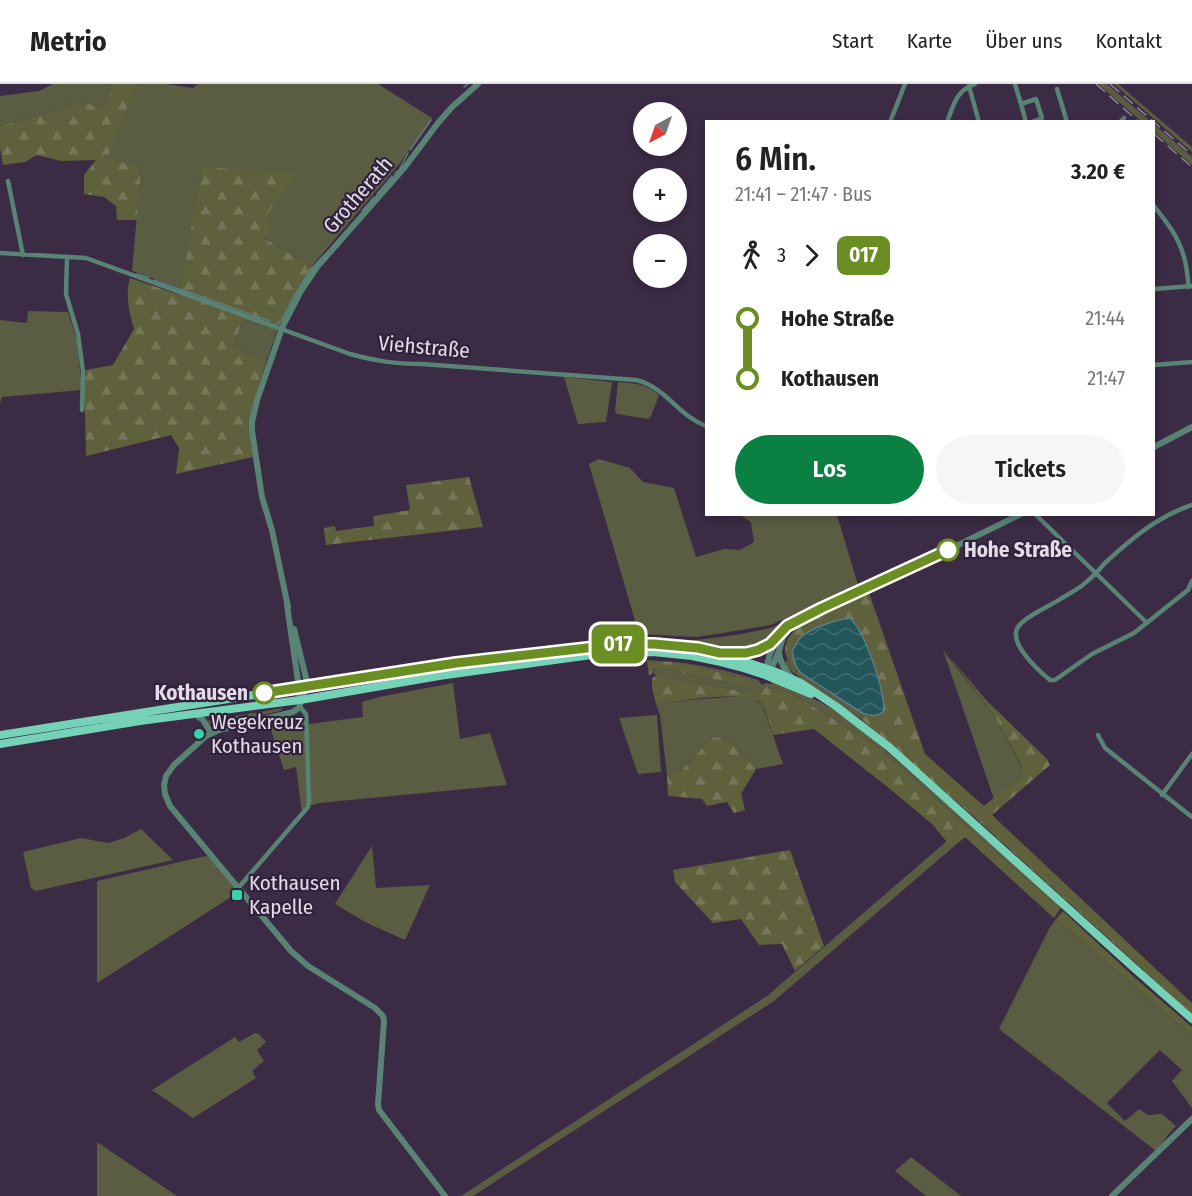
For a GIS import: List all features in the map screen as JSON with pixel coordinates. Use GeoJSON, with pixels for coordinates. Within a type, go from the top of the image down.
{"type":"FeatureCollection","features":[{"type":"Feature","properties":{"kind":"main road"},"geometry":{"type":"LineString","coordinates":[[0,735],[456,663],[622,644],[698,648],[720,653],[795,680],[855,719],[1192,1019]]}},
{"type":"Feature","properties":{"kind":"main road"},"geometry":{"type":"LineString","coordinates":[[0,744],[195,714],[300,703],[439,676],[606,653],[653,652],[692,656],[767,671],[837,707]]}},
{"type":"Feature","properties":{"kind":"street","name":"Grotherath"},"geometry":{"type":"LineString","coordinates":[[300,703],[303,687],[255,456],[252,431],[257,400],[282,327],[317,267],[405,167],[452,107],[478,84]]}},
{"type":"Feature","properties":{"kind":"street"},"geometry":{"type":"LineString","coordinates":[[891,120],[905,84]]}},
{"type":"Feature","properties":{"kind":"street"},"geometry":{"type":"LineString","coordinates":[[948,120],[959,93],[975,84]]}},
{"type":"Feature","properties":{"kind":"street"},"geometry":{"type":"LineString","coordinates":[[1015,84],[1025,120]]}},
{"type":"Feature","properties":{"kind":"street"},"geometry":{"type":"LineString","coordinates":[[969,86],[978,120]]}},
{"type":"Feature","properties":{"kind":"street"},"geometry":{"type":"LineString","coordinates":[[1057,89],[1066,120]]}},
{"type":"Feature","properties":{"kind":"street"},"geometry":{"type":"LineString","coordinates":[[1021,104],[1036,99],[1042,118],[1037,120]]}},
{"type":"Feature","properties":{"kind":"street"},"geometry":{"type":"LineString","coordinates":[[8,181],[23,255]]}},
{"type":"Feature","properties":{"kind":"street"},"geometry":{"type":"LineString","coordinates":[[1155,207],[1181,246],[1190,287],[1155,288]]}},
{"type":"Feature","properties":{"kind":"street","name":"Viehstraße"},"geometry":{"type":"LineString","coordinates":[[0,253],[86,258],[372,360],[393,364],[648,382],[687,416],[705,426]]}},
{"type":"Feature","properties":{"kind":"street"},"geometry":{"type":"LineString","coordinates":[[67,257],[66,294],[78,334],[82,371],[82,410]]}},
{"type":"Feature","properties":{"kind":"street"},"geometry":{"type":"LineString","coordinates":[[1155,366],[1192,362]]}},
{"type":"Feature","properties":{"kind":"street"},"geometry":{"type":"LineString","coordinates":[[1155,446],[1192,427]]}},
{"type":"Feature","properties":{"kind":"street"},"geometry":{"type":"LineString","coordinates":[[1192,504],[1153,523],[1123,547],[1085,583],[1017,627],[1018,645],[1040,672],[1050,680],[1055,680],[1092,654],[1147,624],[1188,590],[1192,581]]}},
{"type":"Feature","properties":{"kind":"street"},"geometry":{"type":"LineString","coordinates":[[720,653],[746,653],[758,650],[770,644],[787,626],[1016,516]]}},
{"type":"Feature","properties":{"kind":"street"},"geometry":{"type":"LineString","coordinates":[[1037,516],[1147,624]]}},
{"type":"Feature","properties":{"kind":"street"},"geometry":{"type":"LineString","coordinates":[[767,671],[779,651],[783,637],[795,622]]}},
{"type":"Feature","properties":{"kind":"street"},"geometry":{"type":"LineString","coordinates":[[767,671],[770,654],[779,635]]}},
{"type":"Feature","properties":{"kind":"street"},"geometry":{"type":"LineString","coordinates":[[779,651],[779,658],[785,670],[795,680]]}},
{"type":"Feature","properties":{"kind":"street"},"geometry":{"type":"LineString","coordinates":[[238,887],[308,807],[306,714],[300,703],[293,712],[211,733],[174,765],[166,776],[165,794],[170,806],[291,951],[308,966],[375,1008],[383,1016],[378,1104],[381,1114],[445,1196]]}},
{"type":"Feature","properties":{"kind":"street"},"geometry":{"type":"LineString","coordinates":[[195,714],[203,720],[211,733]]}},
{"type":"Feature","properties":{"kind":"street"},"geometry":{"type":"LineString","coordinates":[[1098,735],[1105,748],[1192,818]]}},
{"type":"Feature","properties":{"kind":"street"},"geometry":{"type":"LineString","coordinates":[[1162,795],[1192,754]]}},
{"type":"Feature","properties":{"kind":"street"},"geometry":{"type":"LineString","coordinates":[[1112,1196],[1192,1119]]}},
{"type":"Feature","properties":{"kind":"shaded area"},"geometry":{"type":"Polygon","coordinates":[[[53,84],[113,86],[105,106],[91,105],[77,100],[63,109],[0,126],[0,96],[39,91],[53,84]]]}},
{"type":"Feature","properties":{"kind":"shaded area"},"geometry":{"type":"Polygon","coordinates":[[[137,84],[167,84],[193,88],[198,84],[378,84],[432,118],[400,163],[311,267],[264,238],[263,219],[295,173],[201,168],[182,289],[132,271],[141,168],[106,159],[137,84]]]}},
{"type":"Feature","properties":{"kind":"shaded area"},"geometry":{"type":"Polygon","coordinates":[[[1098,84],[1107,84],[1149,120],[1140,120],[1098,84]]]}},
{"type":"Feature","properties":{"kind":"shaded area"},"geometry":{"type":"Polygon","coordinates":[[[1114,84],[1118,84],[1192,147],[1192,152],[1114,84]]]}},
{"type":"Feature","properties":{"kind":"shaded area"},"geometry":{"type":"Polygon","coordinates":[[[1155,125],[1192,157],[1192,165],[1155,133],[1155,125]]]}},
{"type":"Feature","properties":{"kind":"shaded area"},"geometry":{"type":"Polygon","coordinates":[[[28,311],[68,312],[77,340],[82,390],[2,397],[0,403],[0,320],[27,323],[28,311]]]}},
{"type":"Feature","properties":{"kind":"shaded area"},"geometry":{"type":"Polygon","coordinates":[[[243,319],[277,331],[267,360],[233,347],[243,319]]]}},
{"type":"Feature","properties":{"kind":"shaded area"},"geometry":{"type":"Polygon","coordinates":[[[564,377],[612,382],[606,422],[578,424],[564,377]]]}},
{"type":"Feature","properties":{"kind":"shaded area"},"geometry":{"type":"Polygon","coordinates":[[[618,382],[645,386],[659,395],[648,419],[617,414],[615,411],[618,382]]]}},
{"type":"Feature","properties":{"kind":"shaded area"},"geometry":{"type":"Polygon","coordinates":[[[599,459],[630,468],[643,482],[674,488],[696,557],[724,549],[740,550],[754,542],[751,522],[742,516],[837,516],[858,585],[771,625],[697,637],[639,634],[589,464],[599,459]]]}},
{"type":"Feature","properties":{"kind":"shaded area"},"geometry":{"type":"Polygon","coordinates":[[[785,621],[767,641],[744,651],[727,651],[691,644],[642,639],[714,638],[769,628],[785,621]]]}},
{"type":"Feature","properties":{"kind":"shaded area"},"geometry":{"type":"Polygon","coordinates":[[[943,650],[994,715],[1021,765],[1020,777],[994,799],[943,650]]]}},
{"type":"Feature","properties":{"kind":"shaded area"},"geometry":{"type":"Polygon","coordinates":[[[786,655],[795,673],[797,669],[820,687],[862,713],[861,719],[790,670],[785,664],[786,655]]]}},
{"type":"Feature","properties":{"kind":"shaded area"},"geometry":{"type":"Polygon","coordinates":[[[645,660],[674,662],[716,669],[758,680],[762,685],[774,682],[790,687],[838,712],[874,740],[1062,907],[1060,909],[877,746],[793,694],[764,686],[761,692],[756,694],[656,676],[653,672],[655,668],[660,668],[748,686],[735,676],[697,666],[647,661],[616,663],[616,661],[645,660]]]}},
{"type":"Feature","properties":{"kind":"shaded area"},"geometry":{"type":"Polygon","coordinates":[[[453,683],[460,739],[490,733],[507,785],[319,803],[306,805],[302,813],[296,767],[284,770],[269,724],[308,714],[309,724],[363,717],[362,702],[453,683]]]}},
{"type":"Feature","properties":{"kind":"shaded area"},"geometry":{"type":"Polygon","coordinates":[[[741,696],[754,699],[762,704],[783,764],[756,769],[728,739],[712,737],[682,770],[667,775],[660,715],[656,704],[741,696]]]}},
{"type":"Feature","properties":{"kind":"shaded area"},"geometry":{"type":"Polygon","coordinates":[[[283,708],[280,711],[213,727],[206,721],[283,708]]]}},
{"type":"Feature","properties":{"kind":"shaded area"},"geometry":{"type":"Polygon","coordinates":[[[657,715],[661,772],[638,774],[619,718],[657,715]]]}},
{"type":"Feature","properties":{"kind":"shaded area"},"geometry":{"type":"Polygon","coordinates":[[[141,829],[173,860],[36,891],[31,888],[23,852],[81,838],[108,843],[141,829]]]}},
{"type":"Feature","properties":{"kind":"shaded area"},"geometry":{"type":"Polygon","coordinates":[[[947,841],[952,848],[774,1001],[473,1196],[461,1196],[767,996],[947,841]]]}},
{"type":"Feature","properties":{"kind":"shaded area"},"geometry":{"type":"Polygon","coordinates":[[[372,846],[376,888],[430,885],[405,940],[367,923],[335,904],[372,846]]]}},
{"type":"Feature","properties":{"kind":"shaded area"},"geometry":{"type":"Polygon","coordinates":[[[206,856],[211,857],[239,892],[97,983],[97,881],[206,856]]]}},
{"type":"Feature","properties":{"kind":"shaded area"},"geometry":{"type":"Polygon","coordinates":[[[1056,919],[1192,1036],[1192,1108],[1172,1081],[1182,1070],[1160,1050],[1107,1103],[1125,1121],[1139,1109],[1148,1115],[1162,1114],[1176,1126],[1156,1151],[999,1029],[1056,919]]]}},
{"type":"Feature","properties":{"kind":"shaded area"},"geometry":{"type":"Polygon","coordinates":[[[255,1033],[266,1042],[257,1050],[264,1061],[252,1071],[256,1078],[193,1118],[152,1090],[235,1037],[239,1042],[255,1033]]]}},
{"type":"Feature","properties":{"kind":"shaded area"},"geometry":{"type":"Polygon","coordinates":[[[97,1142],[177,1196],[97,1196],[97,1142]]]}},
{"type":"Feature","properties":{"kind":"shaded area"},"geometry":{"type":"Polygon","coordinates":[[[911,1157],[961,1196],[926,1196],[895,1171],[911,1157]]]}},
{"type":"Feature","properties":{"kind":"green space"},"geometry":{"type":"Polygon","coordinates":[[[105,84],[137,84],[107,158],[141,168],[137,220],[117,220],[116,206],[104,197],[84,194],[84,175],[96,160],[61,161],[37,155],[25,162],[3,165],[0,126],[63,109],[77,100],[91,105],[105,106],[113,86],[105,84]]]}},
{"type":"Feature","properties":{"kind":"green space"},"geometry":{"type":"Polygon","coordinates":[[[201,168],[296,173],[264,219],[272,226],[264,238],[313,268],[277,331],[243,319],[233,347],[267,360],[252,407],[249,430],[253,457],[176,474],[179,448],[171,435],[86,456],[82,390],[86,370],[113,365],[134,329],[128,304],[130,278],[180,295],[201,168]]]}},
{"type":"Feature","properties":{"kind":"green space"},"geometry":{"type":"Polygon","coordinates":[[[469,477],[483,527],[326,545],[324,528],[335,526],[336,531],[374,526],[373,516],[410,510],[406,485],[469,477]]]}},
{"type":"Feature","properties":{"kind":"green space"},"geometry":{"type":"Polygon","coordinates":[[[869,593],[925,754],[984,806],[1020,777],[1022,770],[1021,764],[994,715],[950,657],[986,700],[1047,759],[1050,765],[992,815],[1192,1003],[1192,1014],[973,816],[861,719],[862,713],[870,716],[881,686],[866,642],[855,623],[842,619],[810,631],[801,637],[792,651],[797,669],[793,672],[785,648],[787,640],[796,628],[869,593]]]}},
{"type":"Feature","properties":{"kind":"green space"},"geometry":{"type":"Polygon","coordinates":[[[647,661],[697,666],[745,679],[749,685],[747,687],[660,668],[654,668],[649,676],[647,661]]]}},
{"type":"Feature","properties":{"kind":"green space"},"geometry":{"type":"Polygon","coordinates":[[[656,676],[756,694],[761,692],[764,686],[793,694],[877,746],[1060,909],[1054,918],[965,837],[952,848],[932,824],[814,729],[773,735],[762,704],[755,699],[743,697],[712,697],[656,704],[652,678],[656,676]]]}},
{"type":"Feature","properties":{"kind":"green space"},"geometry":{"type":"Polygon","coordinates":[[[712,737],[728,739],[756,769],[741,794],[745,810],[734,813],[727,802],[707,806],[702,799],[668,796],[667,775],[682,770],[712,737]]]}},
{"type":"Feature","properties":{"kind":"green space"},"geometry":{"type":"Polygon","coordinates":[[[790,850],[824,946],[795,971],[782,944],[759,945],[741,919],[713,923],[675,882],[673,870],[790,850]]]}},
{"type":"Feature","properties":{"kind":"green space"},"geometry":{"type":"Polygon","coordinates":[[[1063,911],[1192,1027],[1192,1036],[1056,919],[1063,911]]]}},
{"type":"Feature","properties":{"kind":"water"},"geometry":{"type":"Polygon","coordinates":[[[850,618],[868,648],[877,676],[884,711],[876,715],[862,713],[802,674],[794,661],[792,651],[804,634],[824,625],[850,618]]]}},
{"type":"Feature","properties":{"kind":"waterway"},"geometry":{"type":"LineString","coordinates":[[464,87],[468,84]]}},
{"type":"Feature","properties":{"kind":"waterway"},"geometry":{"type":"LineString","coordinates":[[410,150],[431,120]]}},
{"type":"Feature","properties":{"kind":"waterway"},"geometry":{"type":"LineString","coordinates":[[395,173],[408,153]]}},
{"type":"Feature","properties":{"kind":"waterway"},"geometry":{"type":"LineString","coordinates":[[377,194],[392,176]]}},
{"type":"Feature","properties":{"kind":"waterway"},"geometry":{"type":"LineString","coordinates":[[362,211],[374,197]]}},
{"type":"Feature","properties":{"kind":"waterway"},"geometry":{"type":"LineString","coordinates":[[276,324],[281,321],[310,270],[324,255]]}},
{"type":"Feature","properties":{"kind":"waterway"},"geometry":{"type":"LineString","coordinates":[[137,274],[149,278]]}},
{"type":"Feature","properties":{"kind":"waterway"},"geometry":{"type":"LineString","coordinates":[[154,280],[270,321]]}},
{"type":"Feature","properties":{"kind":"railway"},"geometry":{"type":"LineString","coordinates":[[1096,84],[1137,120]]}},
{"type":"Feature","properties":{"kind":"railway"},"geometry":{"type":"LineString","coordinates":[[1110,84],[1152,120]]}},
{"type":"Feature","properties":{"kind":"railway"},"geometry":{"type":"LineString","coordinates":[[1155,123],[1192,155]]}},
{"type":"Feature","properties":{"kind":"railway"},"geometry":{"type":"LineString","coordinates":[[1155,135],[1192,167]]}},
{"type":"Feature","properties":{"kind":"bus line","name":"017"},"geometry":{"type":"LineString","coordinates":[[264,693],[456,663],[622,644],[654,644],[698,648],[720,653],[746,653],[770,644],[787,626],[822,608],[948,550]]}},
{"type":"Feature","properties":{"kind":"place","name":"Hohe Straße"},"geometry":{"type":"Point","coordinates":[948,550]}},
{"type":"Feature","properties":{"kind":"place","name":"Kothausen"},"geometry":{"type":"Point","coordinates":[264,693]}},
{"type":"Feature","properties":{"kind":"place","name":"Wegekreuz Kothausen"},"geometry":{"type":"Point","coordinates":[199,734]}},
{"type":"Feature","properties":{"kind":"place","name":"Kothausen Kapelle"},"geometry":{"type":"Point","coordinates":[237,895]}}]}
